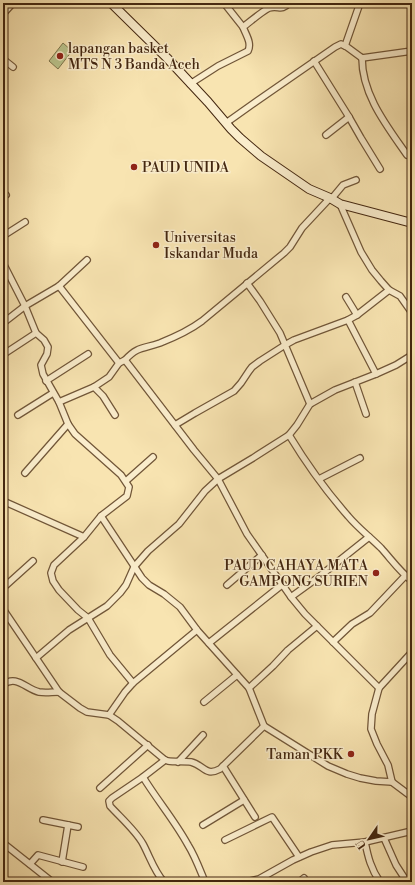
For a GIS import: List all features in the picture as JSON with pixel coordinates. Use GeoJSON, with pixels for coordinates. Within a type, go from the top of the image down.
{"type":"FeatureCollection","features":[{"type":"Feature","properties":{"kind":"street"},"geometry":{"type":"LineString","coordinates":[[3,14],[13,3]]}},
{"type":"Feature","properties":{"kind":"street"},"geometry":{"type":"LineString","coordinates":[[111,3],[208,102],[240,138],[261,156],[309,189],[340,204],[412,223]]}},
{"type":"Feature","properties":{"kind":"street"},"geometry":{"type":"LineString","coordinates":[[190,84],[218,66],[250,49],[250,44],[243,28],[224,3]]}},
{"type":"Feature","properties":{"kind":"street"},"geometry":{"type":"LineString","coordinates":[[243,28],[268,9],[274,7],[285,8],[289,3]]}},
{"type":"Feature","properties":{"kind":"street"},"geometry":{"type":"LineString","coordinates":[[345,46],[360,3]]}},
{"type":"Feature","properties":{"kind":"street"},"geometry":{"type":"LineString","coordinates":[[226,123],[314,61],[341,44],[362,58],[412,51]]}},
{"type":"Feature","properties":{"kind":"street"},"geometry":{"type":"LineString","coordinates":[[362,58],[362,69],[373,102],[407,155]]}},
{"type":"Feature","properties":{"kind":"street"},"geometry":{"type":"LineString","coordinates":[[3,59],[13,67]]}},
{"type":"Feature","properties":{"kind":"street"},"geometry":{"type":"LineString","coordinates":[[314,61],[380,169]]}},
{"type":"Feature","properties":{"kind":"street"},"geometry":{"type":"LineString","coordinates":[[326,135],[349,117]]}},
{"type":"Feature","properties":{"kind":"street"},"geometry":{"type":"LineString","coordinates":[[59,402],[94,387],[109,377],[131,353],[138,349],[160,343],[202,321],[284,253],[290,247],[302,228],[330,198],[343,185],[356,180]]}},
{"type":"Feature","properties":{"kind":"street"},"geometry":{"type":"LineString","coordinates":[[340,204],[361,252],[372,270],[389,290],[400,296],[412,313]]}},
{"type":"Feature","properties":{"kind":"street"},"geometry":{"type":"LineString","coordinates":[[3,236],[26,222]]}},
{"type":"Feature","properties":{"kind":"street"},"geometry":{"type":"LineString","coordinates":[[3,323],[25,306],[59,286],[87,260]]}},
{"type":"Feature","properties":{"kind":"street"},"geometry":{"type":"LineString","coordinates":[[3,263],[25,306],[36,333],[44,340],[48,347],[47,354],[41,365],[43,374],[59,402],[68,424],[75,434],[121,475],[130,487],[127,496],[101,516],[84,537],[54,566],[51,573],[53,581],[59,590],[88,618],[110,655],[133,683]]}},
{"type":"Feature","properties":{"kind":"street"},"geometry":{"type":"LineString","coordinates":[[248,283],[280,333],[310,404]]}},
{"type":"Feature","properties":{"kind":"street"},"geometry":{"type":"LineString","coordinates":[[59,286],[218,479],[247,534],[291,597],[305,614],[380,688]]}},
{"type":"Feature","properties":{"kind":"street"},"geometry":{"type":"LineString","coordinates":[[175,425],[234,391],[252,367],[285,345],[294,340],[358,315],[389,290]]}},
{"type":"Feature","properties":{"kind":"street"},"geometry":{"type":"LineString","coordinates":[[346,297],[358,315]]}},
{"type":"Feature","properties":{"kind":"street"},"geometry":{"type":"LineString","coordinates":[[348,320],[376,374]]}},
{"type":"Feature","properties":{"kind":"street"},"geometry":{"type":"LineString","coordinates":[[4,354],[36,333]]}},
{"type":"Feature","properties":{"kind":"street"},"geometry":{"type":"LineString","coordinates":[[46,381],[88,354]]}},
{"type":"Feature","properties":{"kind":"street"},"geometry":{"type":"LineString","coordinates":[[36,658],[69,630],[107,606],[120,594],[134,567],[148,551],[179,524],[205,491],[218,479],[289,435],[310,404],[335,390],[396,365],[412,355]]}},
{"type":"Feature","properties":{"kind":"street"},"geometry":{"type":"LineString","coordinates":[[355,382],[366,414]]}},
{"type":"Feature","properties":{"kind":"street"},"geometry":{"type":"LineString","coordinates":[[94,387],[103,396],[115,415]]}},
{"type":"Feature","properties":{"kind":"street"},"geometry":{"type":"LineString","coordinates":[[18,414],[53,393]]}},
{"type":"Feature","properties":{"kind":"street"},"geometry":{"type":"LineString","coordinates":[[25,473],[68,424]]}},
{"type":"Feature","properties":{"kind":"street"},"geometry":{"type":"LineString","coordinates":[[289,435],[298,450],[347,516],[380,547],[405,576],[412,581]]}},
{"type":"Feature","properties":{"kind":"street"},"geometry":{"type":"LineString","coordinates":[[126,481],[153,457]]}},
{"type":"Feature","properties":{"kind":"street"},"geometry":{"type":"LineString","coordinates":[[319,479],[360,458]]}},
{"type":"Feature","properties":{"kind":"street"},"geometry":{"type":"LineString","coordinates":[[3,501],[84,537]]}},
{"type":"Feature","properties":{"kind":"street"},"geometry":{"type":"LineString","coordinates":[[101,516],[142,578],[149,585],[164,594],[180,607],[197,630],[249,688],[264,726],[328,766],[360,778],[392,782],[412,797]]}},
{"type":"Feature","properties":{"kind":"street"},"geometry":{"type":"LineString","coordinates":[[291,597],[369,537]]}},
{"type":"Feature","properties":{"kind":"street"},"geometry":{"type":"LineString","coordinates":[[227,585],[262,555]]}},
{"type":"Feature","properties":{"kind":"street"},"geometry":{"type":"LineString","coordinates":[[3,588],[33,561]]}},
{"type":"Feature","properties":{"kind":"street"},"geometry":{"type":"LineString","coordinates":[[333,642],[352,624],[370,613],[405,576]]}},
{"type":"Feature","properties":{"kind":"street"},"geometry":{"type":"LineString","coordinates":[[209,644],[283,584]]}},
{"type":"Feature","properties":{"kind":"street"},"geometry":{"type":"LineString","coordinates":[[3,609],[59,692],[87,712],[109,715],[165,760],[192,762],[211,772],[215,772],[264,726]]}},
{"type":"Feature","properties":{"kind":"street"},"geometry":{"type":"LineString","coordinates":[[249,688],[288,650],[317,626]]}},
{"type":"Feature","properties":{"kind":"street"},"geometry":{"type":"LineString","coordinates":[[109,715],[133,683],[197,630]]}},
{"type":"Feature","properties":{"kind":"street"},"geometry":{"type":"LineString","coordinates":[[392,782],[388,766],[371,729],[372,714],[380,688],[412,652]]}},
{"type":"Feature","properties":{"kind":"street"},"geometry":{"type":"LineString","coordinates":[[204,702],[237,675]]}},
{"type":"Feature","properties":{"kind":"street"},"geometry":{"type":"LineString","coordinates":[[3,685],[8,681],[14,681],[39,692],[59,692]]}},
{"type":"Feature","properties":{"kind":"street"},"geometry":{"type":"LineString","coordinates":[[178,762],[204,735]]}},
{"type":"Feature","properties":{"kind":"street"},"geometry":{"type":"LineString","coordinates":[[100,788],[148,745]]}},
{"type":"Feature","properties":{"kind":"street"},"geometry":{"type":"LineString","coordinates":[[164,882],[155,871],[142,843],[110,806],[110,802],[112,798],[165,760]]}},
{"type":"Feature","properties":{"kind":"street"},"geometry":{"type":"LineString","coordinates":[[223,766],[255,817]]}},
{"type":"Feature","properties":{"kind":"street"},"geometry":{"type":"LineString","coordinates":[[143,777],[189,846],[205,882]]}},
{"type":"Feature","properties":{"kind":"street"},"geometry":{"type":"LineString","coordinates":[[204,825],[244,800]]}},
{"type":"Feature","properties":{"kind":"street"},"geometry":{"type":"LineString","coordinates":[[225,840],[272,817],[299,857]]}},
{"type":"Feature","properties":{"kind":"street"},"geometry":{"type":"LineString","coordinates":[[43,820],[78,827]]}},
{"type":"Feature","properties":{"kind":"street"},"geometry":{"type":"LineString","coordinates":[[62,862],[68,825]]}},
{"type":"Feature","properties":{"kind":"street"},"geometry":{"type":"LineString","coordinates":[[246,882],[259,879],[299,857],[332,845],[365,842],[412,831]]}},
{"type":"Feature","properties":{"kind":"street"},"geometry":{"type":"LineString","coordinates":[[384,838],[396,865],[407,882]]}},
{"type":"Feature","properties":{"kind":"street"},"geometry":{"type":"LineString","coordinates":[[365,842],[368,858],[374,874],[380,882]]}},
{"type":"Feature","properties":{"kind":"street"},"geometry":{"type":"LineString","coordinates":[[3,843],[51,881]]}},
{"type":"Feature","properties":{"kind":"street"},"geometry":{"type":"LineString","coordinates":[[30,864],[38,855],[83,868]]}},
{"type":"Feature","properties":{"kind":"street"},"geometry":{"type":"LineString","coordinates":[[299,882],[304,878]]}},
{"type":"Feature","properties":{"kind":"street"},"geometry":{"type":"LineString","coordinates":[[223,882],[241,882]]}},
{"type":"Feature","properties":{"kind":"green space","name":"lapangan basket MTS N 3 Banda Aceh"},"geometry":{"type":"Polygon","coordinates":[[[63,43],[72,51],[58,69],[49,61],[63,43]]]}},
{"type":"Feature","properties":{"kind":"place","name":"lapangan basket MTS N 3 Banda Aceh"},"geometry":{"type":"Point","coordinates":[60,56]}},
{"type":"Feature","properties":{"kind":"place","name":"PAUD UNIDA"},"geometry":{"type":"Point","coordinates":[134,167]}},
{"type":"Feature","properties":{"kind":"place","name":"Universitas Iskandar Muda"},"geometry":{"type":"Point","coordinates":[156,245]}},
{"type":"Feature","properties":{"kind":"place","name":"PAUD CAHAYA MATA GAMPONG SURIEN"},"geometry":{"type":"Point","coordinates":[376,573]}},
{"type":"Feature","properties":{"kind":"place","name":"Taman PKK"},"geometry":{"type":"Point","coordinates":[351,754]}}]}
